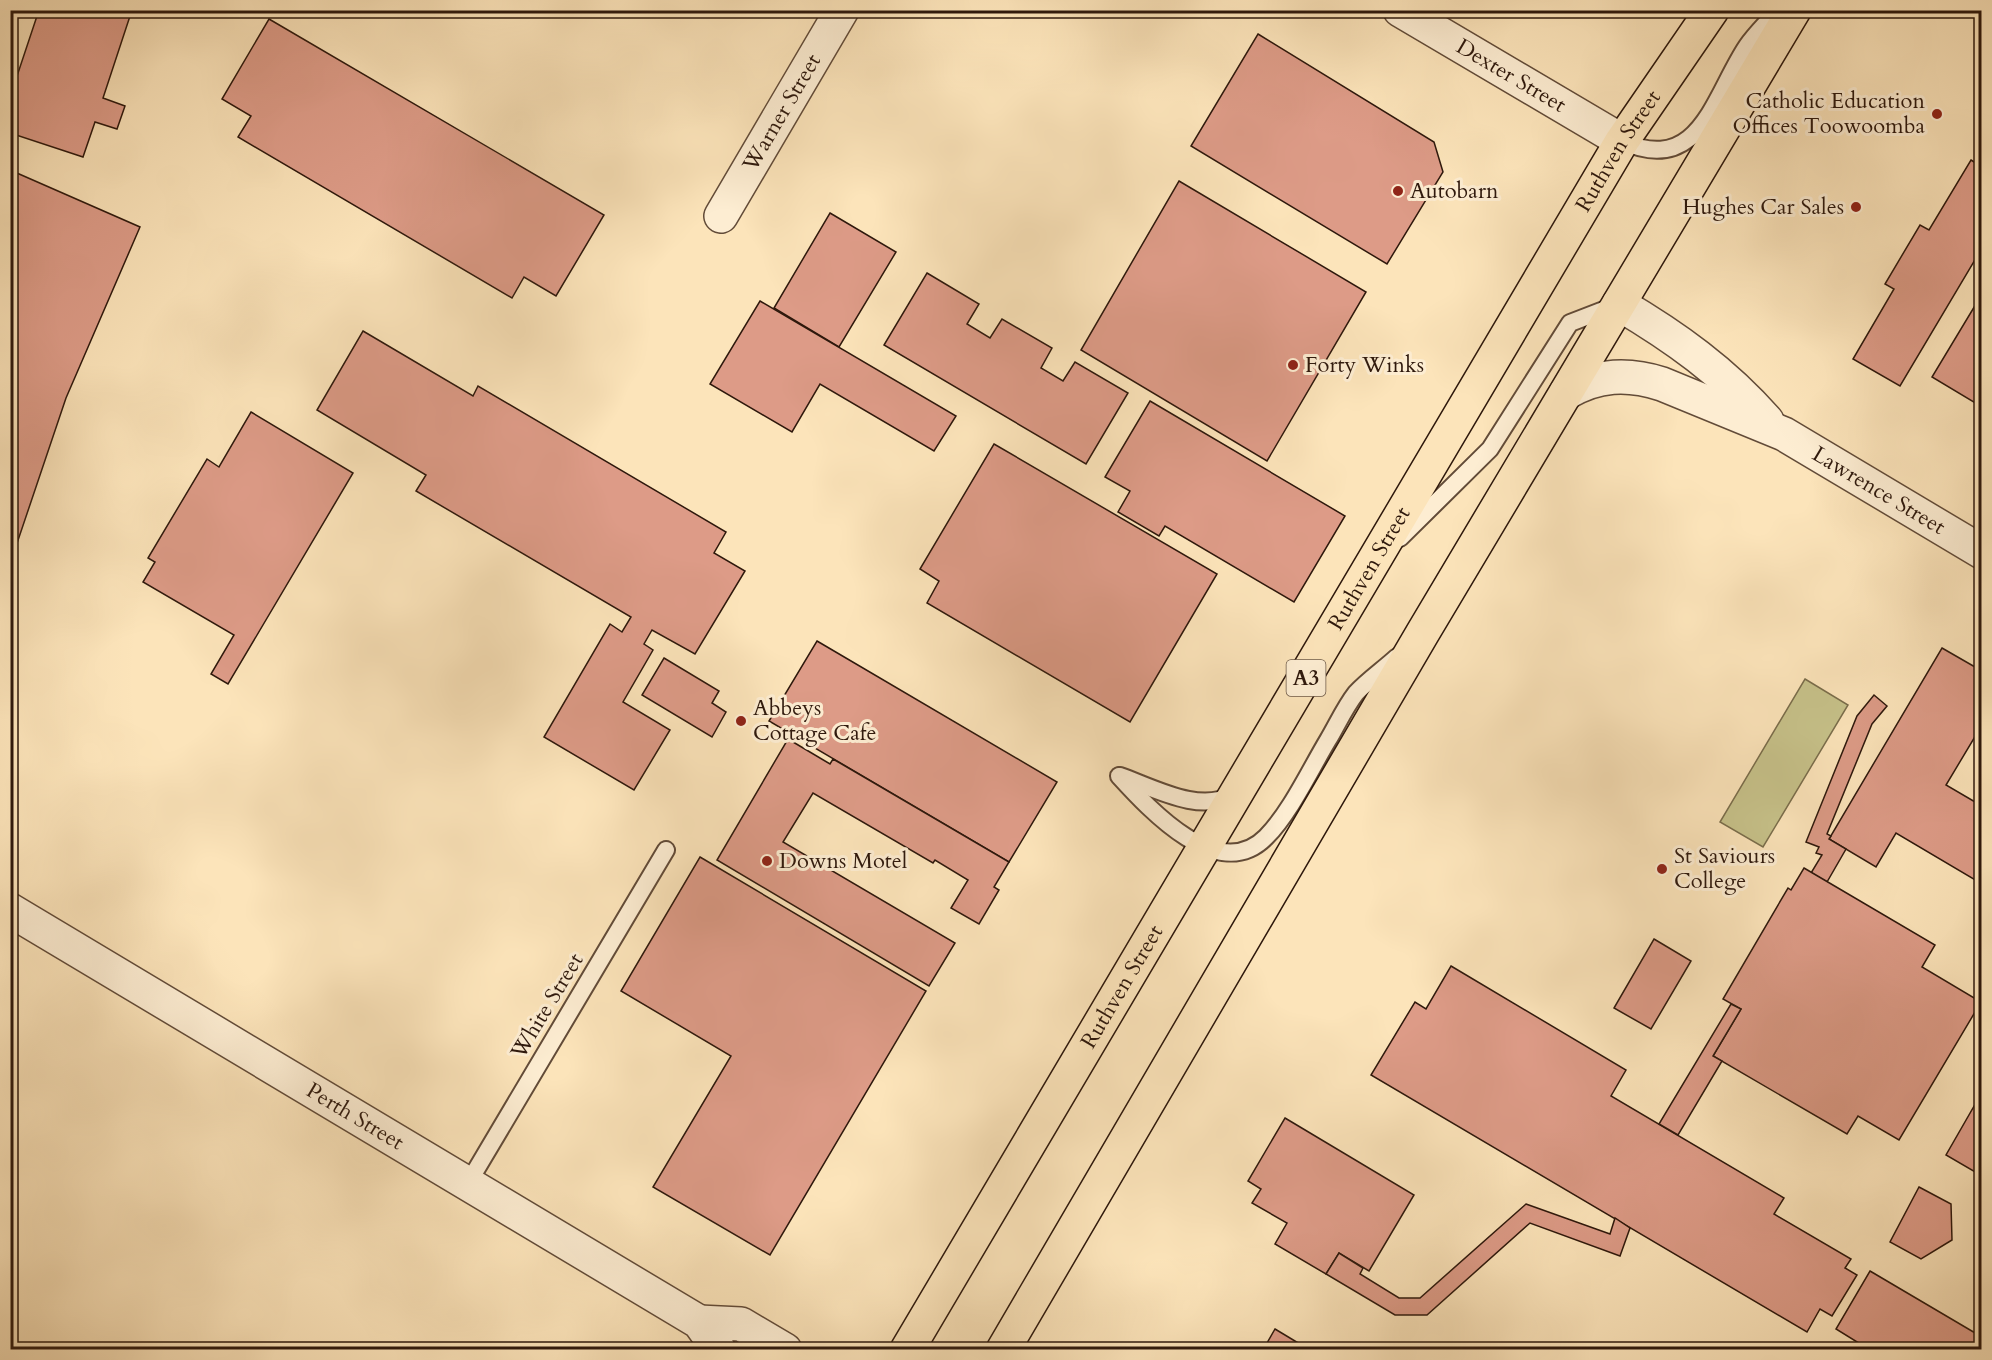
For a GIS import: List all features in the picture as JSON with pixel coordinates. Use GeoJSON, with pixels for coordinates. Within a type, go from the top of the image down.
{"type":"FeatureCollection","features":[{"type":"Feature","properties":{"kind":"highway","name":"Ruthven Street"},"geometry":{"type":"LineString","coordinates":[[906,1350],[1241,788],[1622,141],[1712,10]]}},
{"type":"Feature","properties":{"kind":"highway"},"geometry":{"type":"LineString","coordinates":[[1003,1350],[1422,634],[1794,10]]}},
{"type":"Feature","properties":{"kind":"street","name":"Warner Street"},"geometry":{"type":"LineString","coordinates":[[721,216],[842,10]]}},
{"type":"Feature","properties":{"kind":"street","name":"Dexter Street"},"geometry":{"type":"LineString","coordinates":[[1400,10],[1622,141]]}},
{"type":"Feature","properties":{"kind":"street","name":"Lawrence Street"},"geometry":{"type":"LineString","coordinates":[[1618,304],[1693,351],[1746,398],[1774,429]]}},
{"type":"Feature","properties":{"kind":"street","name":"Lawrence Street"},"geometry":{"type":"LineString","coordinates":[[1566,393],[1578,385],[1606,377],[1644,378],[1774,429],[1982,552]]}},
{"type":"Feature","properties":{"kind":"street","name":"Perth Street"},"geometry":{"type":"LineString","coordinates":[[10,910],[699,1322],[719,1350]]}},
{"type":"Feature","properties":{"kind":"street","name":"Perth Street"},"geometry":{"type":"LineString","coordinates":[[699,1322],[741,1324],[785,1350]]}},
{"type":"Feature","properties":{"kind":"lane"},"geometry":{"type":"LineString","coordinates":[[1622,141],[1648,150],[1662,150],[1693,136],[1704,124],[1748,45],[1778,10]]}},
{"type":"Feature","properties":{"kind":"lane"},"geometry":{"type":"LineString","coordinates":[[1372,566],[1490,449],[1570,323],[1618,304]]}},
{"type":"Feature","properties":{"kind":"lane"},"geometry":{"type":"LineString","coordinates":[[1241,788],[1215,801],[1195,801],[1119,776],[1146,805],[1176,830],[1205,848],[1221,853],[1252,848],[1275,828],[1356,694],[1422,634]]}},
{"type":"Feature","properties":{"kind":"lane","name":"White Street"},"geometry":{"type":"LineString","coordinates":[[467,1185],[666,850]]}},
{"type":"Feature","properties":{"kind":"shaded area"},"geometry":{"type":"Polygon","coordinates":[[[1805,679],[1848,705],[1763,847],[1720,822],[1805,679]]]}},
{"type":"Feature","properties":{"kind":"building"},"geometry":{"type":"Polygon","coordinates":[[[39,10],[132,10],[103,98],[125,106],[117,129],[95,122],[83,157],[10,133],[10,97],[39,10]]]}},
{"type":"Feature","properties":{"kind":"building"},"geometry":{"type":"Polygon","coordinates":[[[269,19],[604,215],[556,296],[524,277],[512,298],[238,137],[251,116],[222,99],[269,19]]]}},
{"type":"Feature","properties":{"kind":"building"},"geometry":{"type":"Polygon","coordinates":[[[1258,34],[1434,142],[1443,172],[1387,264],[1191,146],[1258,34]]]}},
{"type":"Feature","properties":{"kind":"building"},"geometry":{"type":"Polygon","coordinates":[[[1971,160],[1982,167],[1982,248],[1900,386],[1853,359],[1894,289],[1885,284],[1920,225],[1929,230],[1971,160]]]}},
{"type":"Feature","properties":{"kind":"building"},"geometry":{"type":"Polygon","coordinates":[[[10,170],[140,227],[66,398],[10,564],[10,170]]]}},
{"type":"Feature","properties":{"kind":"building"},"geometry":{"type":"Polygon","coordinates":[[[1179,181],[1366,292],[1267,461],[1081,350],[1179,181]]]}},
{"type":"Feature","properties":{"kind":"building"},"geometry":{"type":"Polygon","coordinates":[[[830,213],[896,252],[839,347],[774,308],[830,213]]]}},
{"type":"Feature","properties":{"kind":"building"},"geometry":{"type":"Polygon","coordinates":[[[927,273],[979,304],[967,324],[990,338],[1002,319],[1052,348],[1041,368],[1063,381],[1075,362],[1128,393],[1086,464],[884,345],[927,273]]]}},
{"type":"Feature","properties":{"kind":"building"},"geometry":{"type":"Polygon","coordinates":[[[1979,299],[1982,300],[1982,407],[1932,377],[1979,299]]]}},
{"type":"Feature","properties":{"kind":"building"},"geometry":{"type":"Polygon","coordinates":[[[760,301],[956,416],[934,451],[820,384],[792,432],[710,384],[760,301]]]}},
{"type":"Feature","properties":{"kind":"building"},"geometry":{"type":"Polygon","coordinates":[[[363,331],[473,396],[478,386],[726,532],[714,553],[745,571],[695,654],[652,630],[644,644],[653,650],[623,702],[670,730],[634,790],[544,737],[610,624],[622,632],[631,617],[416,491],[426,475],[317,410],[363,331]]]}},
{"type":"Feature","properties":{"kind":"building"},"geometry":{"type":"Polygon","coordinates":[[[1150,401],[1345,516],[1294,602],[1165,526],[1159,536],[1118,512],[1130,491],[1105,477],[1150,401]]]}},
{"type":"Feature","properties":{"kind":"building"},"geometry":{"type":"Polygon","coordinates":[[[251,412],[353,473],[228,684],[211,674],[234,635],[143,582],[155,562],[148,558],[207,459],[219,467],[251,412]]]}},
{"type":"Feature","properties":{"kind":"building"},"geometry":{"type":"Polygon","coordinates":[[[994,444],[1217,574],[1130,722],[927,603],[939,581],[920,569],[994,444]]]}},
{"type":"Feature","properties":{"kind":"building"},"geometry":{"type":"Polygon","coordinates":[[[817,641],[1057,782],[1009,862],[769,721],[817,641]]]}},
{"type":"Feature","properties":{"kind":"building"},"geometry":{"type":"Polygon","coordinates":[[[1942,648],[1982,671],[1982,725],[1946,785],[1982,806],[1982,884],[1896,833],[1876,867],[1829,839],[1942,648]]]}},
{"type":"Feature","properties":{"kind":"building"},"geometry":{"type":"Polygon","coordinates":[[[664,658],[719,691],[712,703],[726,712],[712,737],[642,695],[664,658]]]}},
{"type":"Feature","properties":{"kind":"building"},"geometry":{"type":"Polygon","coordinates":[[[1874,695],[1887,706],[1872,724],[1827,834],[1831,836],[1829,839],[1846,849],[1827,882],[1811,873],[1822,855],[1816,853],[1819,847],[1806,842],[1857,716],[1874,695]]]}},
{"type":"Feature","properties":{"kind":"building","name":"Downs Motel"},"geometry":{"type":"Polygon","coordinates":[[[788,739],[830,764],[833,759],[1009,862],[994,887],[999,890],[979,924],[951,908],[968,880],[935,860],[933,863],[813,793],[783,842],[955,943],[929,986],[717,860],[788,739]]]}},
{"type":"Feature","properties":{"kind":"building"},"geometry":{"type":"Polygon","coordinates":[[[700,857],[926,991],[770,1255],[653,1187],[731,1056],[621,991],[700,857]]]}},
{"type":"Feature","properties":{"kind":"building"},"geometry":{"type":"Polygon","coordinates":[[[1804,868],[1935,945],[1922,967],[1981,1002],[1899,1140],[1858,1116],[1847,1134],[1713,1056],[1741,1009],[1723,999],[1788,888],[1791,890],[1804,868]]]}},
{"type":"Feature","properties":{"kind":"building"},"geometry":{"type":"Polygon","coordinates":[[[1654,939],[1691,961],[1651,1029],[1614,1008],[1654,939]]]}},
{"type":"Feature","properties":{"kind":"building"},"geometry":{"type":"Polygon","coordinates":[[[1451,966],[1626,1070],[1611,1096],[1784,1198],[1774,1214],[1851,1259],[1845,1268],[1857,1275],[1832,1316],[1820,1309],[1807,1332],[1371,1075],[1415,1002],[1426,1009],[1451,966]]]}},
{"type":"Feature","properties":{"kind":"building"},"geometry":{"type":"Polygon","coordinates":[[[1731,1004],[1741,1009],[1713,1056],[1722,1061],[1678,1135],[1659,1124],[1731,1004]]]}},
{"type":"Feature","properties":{"kind":"building"},"geometry":{"type":"Polygon","coordinates":[[[1977,1101],[1982,1104],[1982,1176],[1946,1155],[1977,1101]]]}},
{"type":"Feature","properties":{"kind":"building"},"geometry":{"type":"Polygon","coordinates":[[[1285,1118],[1414,1195],[1369,1271],[1339,1253],[1326,1274],[1275,1244],[1287,1223],[1252,1203],[1261,1189],[1248,1181],[1285,1118]]]}},
{"type":"Feature","properties":{"kind":"building"},"geometry":{"type":"Polygon","coordinates":[[[1919,1187],[1951,1204],[1952,1240],[1921,1259],[1890,1242],[1919,1187]]]}},
{"type":"Feature","properties":{"kind":"building"},"geometry":{"type":"Polygon","coordinates":[[[1526,1204],[1610,1234],[1615,1218],[1630,1228],[1620,1256],[1530,1223],[1427,1315],[1395,1315],[1326,1274],[1339,1253],[1363,1268],[1360,1274],[1399,1298],[1420,1298],[1526,1204]]]}},
{"type":"Feature","properties":{"kind":"building"},"geometry":{"type":"Polygon","coordinates":[[[1870,1271],[1982,1337],[1982,1350],[1870,1350],[1836,1329],[1870,1271]]]}},
{"type":"Feature","properties":{"kind":"building"},"geometry":{"type":"Polygon","coordinates":[[[1275,1329],[1310,1350],[1263,1350],[1275,1329]]]}},
{"type":"Feature","properties":{"kind":"place","name":"Catholic Education Offices Toowoomba"},"geometry":{"type":"Point","coordinates":[1937,114]}},
{"type":"Feature","properties":{"kind":"place","name":"Autobarn"},"geometry":{"type":"Point","coordinates":[1398,191]}},
{"type":"Feature","properties":{"kind":"place","name":"Hughes Car Sales"},"geometry":{"type":"Point","coordinates":[1856,207]}},
{"type":"Feature","properties":{"kind":"place","name":"Forty Winks"},"geometry":{"type":"Point","coordinates":[1293,365]}},
{"type":"Feature","properties":{"kind":"place","name":"Abbeys Cottage Cafe"},"geometry":{"type":"Point","coordinates":[741,721]}},
{"type":"Feature","properties":{"kind":"place","name":"Downs Motel"},"geometry":{"type":"Point","coordinates":[767,861]}},
{"type":"Feature","properties":{"kind":"place","name":"St Saviours College"},"geometry":{"type":"Point","coordinates":[1662,869]}}]}
